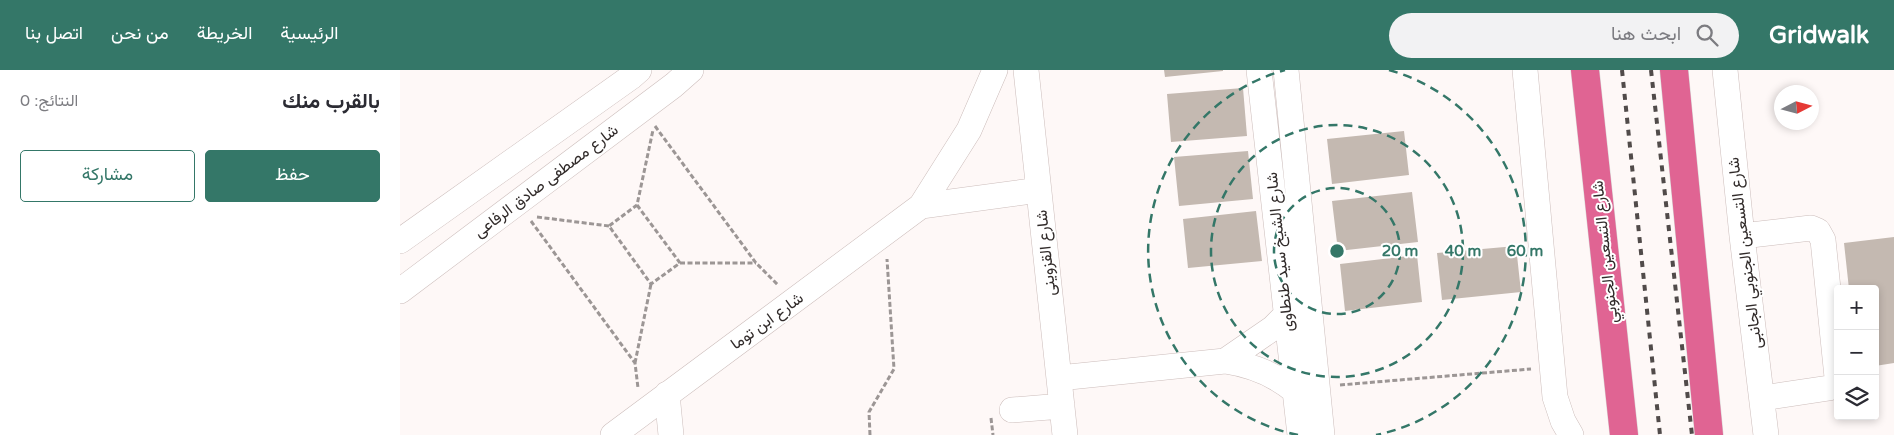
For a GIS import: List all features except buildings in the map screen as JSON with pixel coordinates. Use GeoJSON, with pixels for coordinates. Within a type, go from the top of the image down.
{"type":"FeatureCollection","features":[{"type":"Feature","properties":{"kind":"highway","name":"شارع التسعين الجنوبي"},"geometry":{"type":"LineString","coordinates":[[1585,70],[1624,435]]}},
{"type":"Feature","properties":{"kind":"highway"},"geometry":{"type":"LineString","coordinates":[[1674,70],[1709,435]]}},
{"type":"Feature","properties":{"kind":"street","name":"شارع مصطفى صادق الرفاعى"},"geometry":{"type":"LineString","coordinates":[[400,241],[631,78],[639,70]]}},
{"type":"Feature","properties":{"kind":"street","name":"شارع مصطفى صادق الرفاعى"},"geometry":{"type":"LineString","coordinates":[[400,290],[649,117],[674,86],[691,70]]}},
{"type":"Feature","properties":{"kind":"street","name":"شارع ابن توما"},"geometry":{"type":"LineString","coordinates":[[613,435],[921,206],[969,130],[995,70]]}},
{"type":"Feature","properties":{"kind":"street","name":"شارع القزوينى"},"geometry":{"type":"LineString","coordinates":[[1026,70],[1065,435]]}},
{"type":"Feature","properties":{"kind":"street","name":"شارع الشيخ سيد طنطاوى"},"geometry":{"type":"LineString","coordinates":[[1259,70],[1287,314],[1307,390],[1322,435]]}},
{"type":"Feature","properties":{"kind":"street","name":"شارع الشيخ سيد طنطاوى"},"geometry":{"type":"LineString","coordinates":[[1286,70],[1307,390],[1300,435]]}},
{"type":"Feature","properties":{"kind":"street"},"geometry":{"type":"LineString","coordinates":[[1525,70],[1555,397],[1563,421],[1571,435]]}},
{"type":"Feature","properties":{"kind":"street","name":"شارع التسعين الجنوبي الجانبى"},"geometry":{"type":"LineString","coordinates":[[1725,70],[1742,236],[1766,435]]}},
{"type":"Feature","properties":{"kind":"street","name":"شارع ابن توما"},"geometry":{"type":"LineString","coordinates":[[921,206],[1039,190]]}},
{"type":"Feature","properties":{"kind":"street"},"geometry":{"type":"LineString","coordinates":[[1742,236],[1810,228],[1818,231],[1823,240],[1837,377],[1836,385],[1830,388],[1762,398]]}},
{"type":"Feature","properties":{"kind":"street"},"geometry":{"type":"LineString","coordinates":[[1225,361],[1273,328],[1287,314]]}},
{"type":"Feature","properties":{"kind":"street"},"geometry":{"type":"LineString","coordinates":[[1059,378],[1225,361],[1246,364],[1307,390]]}},
{"type":"Feature","properties":{"kind":"street"},"geometry":{"type":"LineString","coordinates":[[667,394],[671,435]]}},
{"type":"Feature","properties":{"kind":"street"},"geometry":{"type":"LineString","coordinates":[[1012,410],[1062,406]]}},
{"type":"Feature","properties":{"kind":"path"},"geometry":{"type":"LineString","coordinates":[[649,117],[638,205],[680,263]]}},
{"type":"Feature","properties":{"kind":"path"},"geometry":{"type":"LineString","coordinates":[[649,117],[756,263],[794,301]]}},
{"type":"Feature","properties":{"kind":"path"},"geometry":{"type":"LineString","coordinates":[[634,363],[527,216],[609,226],[638,205]]}},
{"type":"Feature","properties":{"kind":"path"},"geometry":{"type":"LineString","coordinates":[[609,226],[651,284]]}},
{"type":"Feature","properties":{"kind":"path"},"geometry":{"type":"LineString","coordinates":[[870,435],[869,412],[894,369],[885,233]]}},
{"type":"Feature","properties":{"kind":"path"},"geometry":{"type":"LineString","coordinates":[[642,414],[634,363],[651,284],[680,263],[756,263]]}},
{"type":"Feature","properties":{"kind":"path"},"geometry":{"type":"LineString","coordinates":[[1307,390],[1552,367]]}},
{"type":"Feature","properties":{"kind":"railway"},"geometry":{"type":"LineString","coordinates":[[1622,70],[1660,435]]}},
{"type":"Feature","properties":{"kind":"railway"},"geometry":{"type":"LineString","coordinates":[[1651,70],[1692,435]]}}]}
